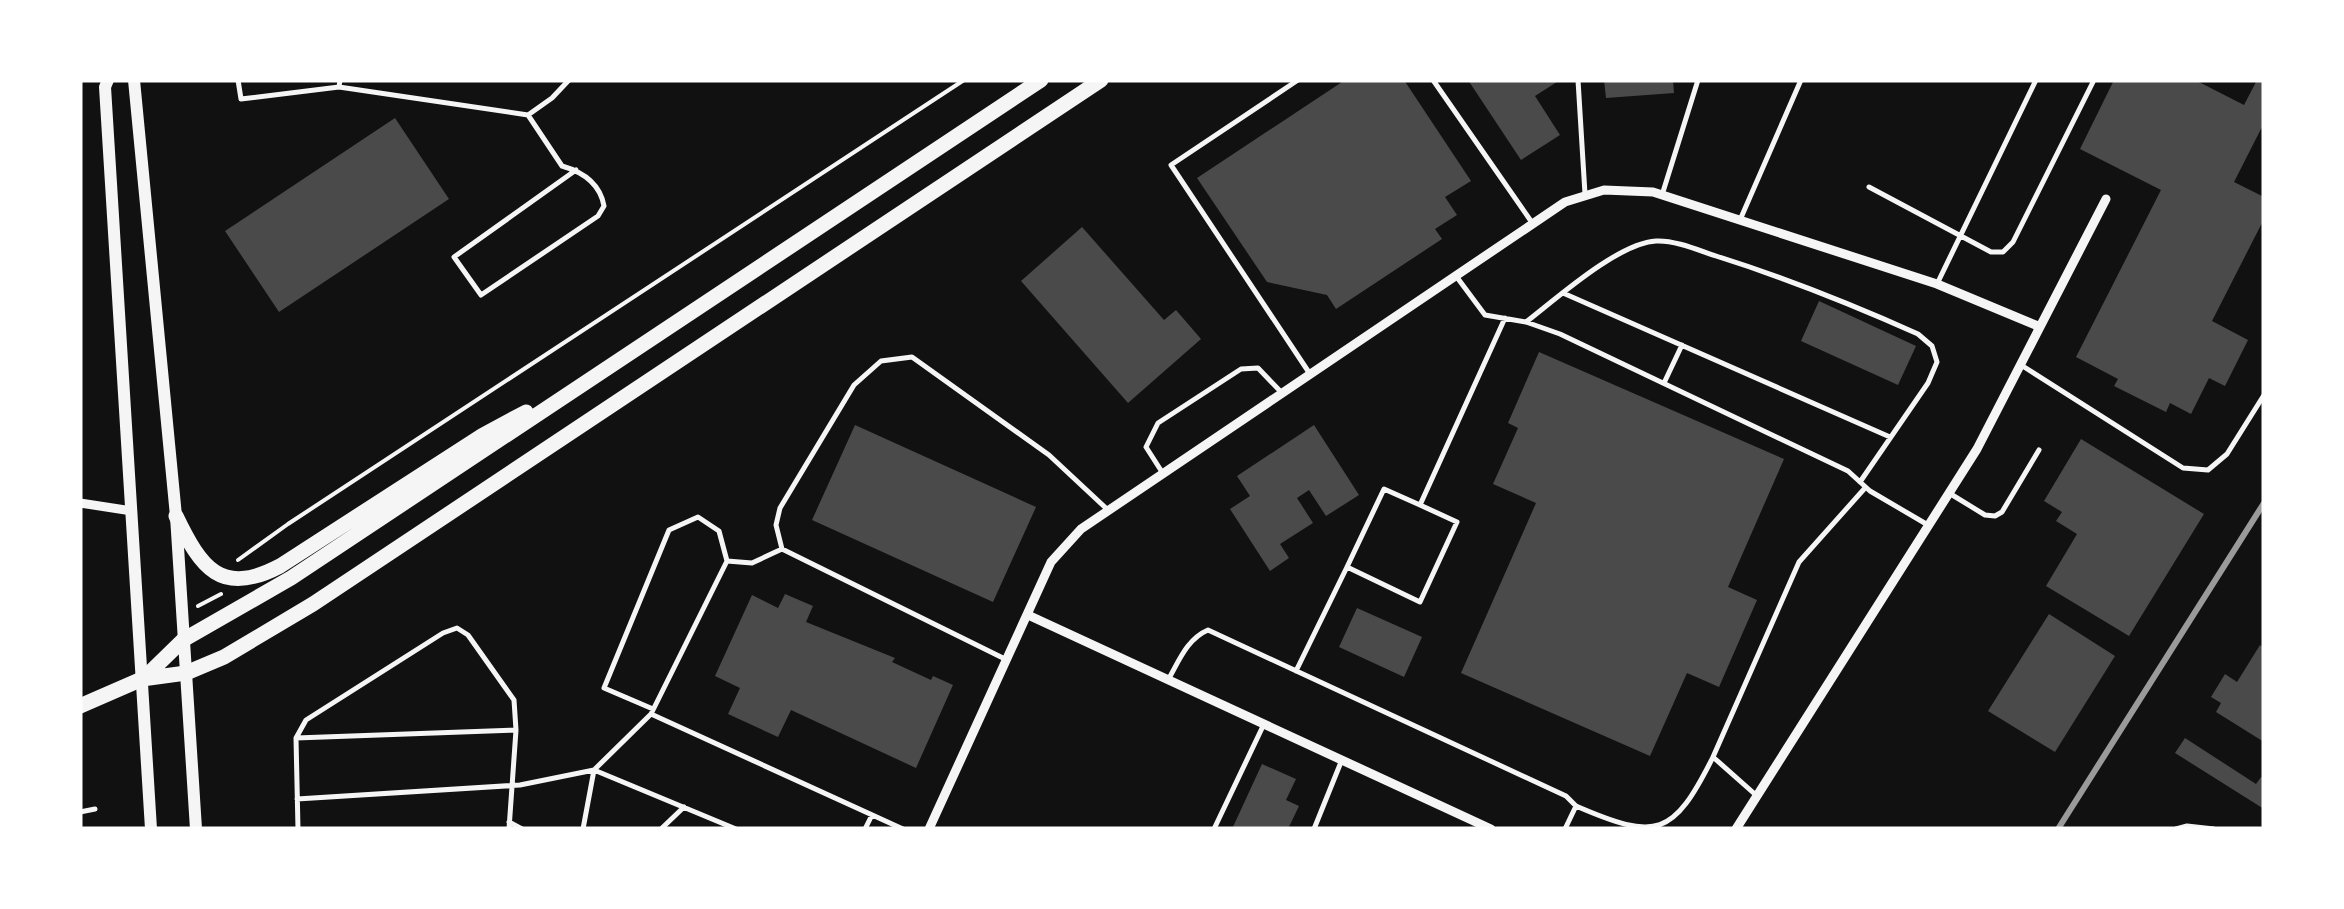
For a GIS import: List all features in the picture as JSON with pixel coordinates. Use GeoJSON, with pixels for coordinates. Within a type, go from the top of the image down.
{"type":"FeatureCollection","features":[{"type":"Feature","properties":{"kind":"highway"},"geometry":{"type":"LineString","coordinates":[[142,679],[183,640],[291,578],[1041,80]]}},
{"type":"Feature","properties":{"kind":"highway"},"geometry":{"type":"LineString","coordinates":[[80,706],[142,679],[186,673],[224,657],[313,604],[1101,80]]}},
{"type":"Feature","properties":{"kind":"highway"},"geometry":{"type":"LineString","coordinates":[[176,516],[195,555],[211,570],[229,579],[250,580],[280,566],[482,436],[610,368]]}},
{"type":"Feature","properties":{"kind":"main road"},"geometry":{"type":"LineString","coordinates":[[108,80],[105,87],[150,829]]}},
{"type":"Feature","properties":{"kind":"main road"},"geometry":{"type":"LineString","coordinates":[[134,80],[176,516],[196,829]]}},
{"type":"Feature","properties":{"kind":"street"},"geometry":{"type":"LineString","coordinates":[[929,829],[1051,562],[1080,528],[1533,224],[1585,194],[1626,189],[1662,195],[1937,284],[2038,326]]}},
{"type":"Feature","properties":{"kind":"street"},"geometry":{"type":"LineString","coordinates":[[1736,829],[1977,449],[2106,199]]}},
{"type":"Feature","properties":{"kind":"street"},"geometry":{"type":"LineString","coordinates":[[80,502],[132,511]]}},
{"type":"Feature","properties":{"kind":"street"},"geometry":{"type":"LineString","coordinates":[[1028,615],[1492,829]]}},
{"type":"Feature","properties":{"kind":"lane"},"geometry":{"type":"LineString","coordinates":[[238,80],[241,99],[340,84],[528,115],[570,80]]}},
{"type":"Feature","properties":{"kind":"lane"},"geometry":{"type":"LineString","coordinates":[[1298,80],[1171,165],[1310,374]]}},
{"type":"Feature","properties":{"kind":"lane"},"geometry":{"type":"LineString","coordinates":[[1433,80],[1533,224]]}},
{"type":"Feature","properties":{"kind":"lane"},"geometry":{"type":"LineString","coordinates":[[1578,80],[1585,194]]}},
{"type":"Feature","properties":{"kind":"lane"},"geometry":{"type":"LineString","coordinates":[[1662,195],[1698,80]]}},
{"type":"Feature","properties":{"kind":"lane"},"geometry":{"type":"LineString","coordinates":[[1740,220],[1801,80]]}},
{"type":"Feature","properties":{"kind":"lane"},"geometry":{"type":"LineString","coordinates":[[1937,284],[2036,80]]}},
{"type":"Feature","properties":{"kind":"lane"},"geometry":{"type":"LineString","coordinates":[[1869,187],[1991,252],[2003,252],[2013,242],[2094,80]]}},
{"type":"Feature","properties":{"kind":"lane"},"geometry":{"type":"LineString","coordinates":[[528,115],[562,166],[576,170],[602,193],[604,206],[598,216],[481,295],[454,257],[576,170]]}},
{"type":"Feature","properties":{"kind":"lane"},"geometry":{"type":"LineString","coordinates":[[1168,680],[1187,646],[1208,630],[1566,796],[1576,806],[1624,827],[1653,828],[1680,813],[1713,757],[1798,562],[1863,485],[1932,373],[1937,362],[1932,346],[1918,334],[1828,294],[1678,244],[1656,241],[1636,247],[1579,278],[1526,322]]}},
{"type":"Feature","properties":{"kind":"lane"},"geometry":{"type":"LineString","coordinates":[[1456,276],[1485,315],[1526,322],[1560,334],[1848,471],[1863,485],[1929,526]]}},
{"type":"Feature","properties":{"kind":"lane"},"geometry":{"type":"LineString","coordinates":[[1563,293],[1890,438]]}},
{"type":"Feature","properties":{"kind":"lane"},"geometry":{"type":"LineString","coordinates":[[1420,504],[1505,318]]}},
{"type":"Feature","properties":{"kind":"lane"},"geometry":{"type":"LineString","coordinates":[[1664,384],[1682,345]]}},
{"type":"Feature","properties":{"kind":"lane"},"geometry":{"type":"LineString","coordinates":[[782,550],[776,525],[780,508],[854,385],[880,361],[912,357],[1049,455],[1108,510]]}},
{"type":"Feature","properties":{"kind":"lane"},"geometry":{"type":"LineString","coordinates":[[2021,366],[2183,468],[2208,470],[2228,454],[2264,396]]}},
{"type":"Feature","properties":{"kind":"lane"},"geometry":{"type":"LineString","coordinates":[[1163,473],[1146,446],[1158,422],[1241,369],[1258,368],[1282,393]]}},
{"type":"Feature","properties":{"kind":"lane"},"geometry":{"type":"LineString","coordinates":[[1949,494],[1995,516],[2002,512],[2039,450]]}},
{"type":"Feature","properties":{"kind":"lane"},"geometry":{"type":"LineString","coordinates":[[1296,671],[1384,488],[1457,522],[1420,602],[1347,567]]}},
{"type":"Feature","properties":{"kind":"lane"},"geometry":{"type":"LineString","coordinates":[[583,829],[594,770],[653,712],[727,561],[719,531],[698,517],[669,530],[604,688],[653,712],[903,829]]}},
{"type":"Feature","properties":{"kind":"lane"},"geometry":{"type":"LineString","coordinates":[[727,561],[752,563],[782,550],[1007,660]]}},
{"type":"Feature","properties":{"kind":"lane"},"geometry":{"type":"LineString","coordinates":[[298,829],[296,738],[306,720],[457,628],[468,635],[514,700],[514,785],[509,826],[522,829]]}},
{"type":"Feature","properties":{"kind":"lane"},"geometry":{"type":"LineString","coordinates":[[1214,829],[1264,724]]}},
{"type":"Feature","properties":{"kind":"lane"},"geometry":{"type":"LineString","coordinates":[[296,738],[516,730]]}},
{"type":"Feature","properties":{"kind":"lane"},"geometry":{"type":"LineString","coordinates":[[1713,757],[1757,796]]}},
{"type":"Feature","properties":{"kind":"lane"},"geometry":{"type":"LineString","coordinates":[[1314,829],[1342,760]]}},
{"type":"Feature","properties":{"kind":"lane"},"geometry":{"type":"LineString","coordinates":[[297,799],[514,785],[594,770],[736,829]]}},
{"type":"Feature","properties":{"kind":"lane"},"geometry":{"type":"LineString","coordinates":[[1566,829],[1576,806]]}},
{"type":"Feature","properties":{"kind":"lane"},"geometry":{"type":"LineString","coordinates":[[661,829],[684,807]]}},
{"type":"Feature","properties":{"kind":"lane"},"geometry":{"type":"LineString","coordinates":[[80,812],[95,809]]}},
{"type":"Feature","properties":{"kind":"lane"},"geometry":{"type":"LineString","coordinates":[[865,829],[872,815]]}},
{"type":"Feature","properties":{"kind":"lane"},"geometry":{"type":"LineString","coordinates":[[2176,829],[2214,829]]}},
{"type":"Feature","properties":{"kind":"path"},"geometry":{"type":"LineString","coordinates":[[236,562],[964,80]]}},
{"type":"Feature","properties":{"kind":"path"},"geometry":{"type":"LineString","coordinates":[[182,613],[208,602],[224,588]]}},
{"type":"Feature","properties":{"kind":"building"},"geometry":{"type":"Polygon","coordinates":[[[1345,80],[1404,80],[1471,181],[1445,197],[1457,215],[1435,229],[1442,239],[1336,309],[1327,295],[1267,282],[1197,178],[1345,80]]]}},
{"type":"Feature","properties":{"kind":"building"},"geometry":{"type":"Polygon","coordinates":[[[1468,80],[1560,80],[1535,96],[1560,135],[1521,160],[1468,80]]]}},
{"type":"Feature","properties":{"kind":"building"},"geometry":{"type":"Polygon","coordinates":[[[1604,80],[1673,80],[1674,93],[1606,98],[1604,80]]]}},
{"type":"Feature","properties":{"kind":"building"},"geometry":{"type":"Polygon","coordinates":[[[2114,80],[2195,80],[2244,105],[2257,80],[2264,80],[2264,123],[2234,182],[2264,197],[2264,219],[2212,321],[2248,340],[2225,386],[2209,378],[2191,414],[2170,403],[2166,412],[2114,386],[2118,379],[2076,357],[2161,190],[2080,149],[2114,80]]]}},
{"type":"Feature","properties":{"kind":"building"},"geometry":{"type":"Polygon","coordinates":[[[395,118],[449,199],[279,312],[225,231],[395,118]]]}},
{"type":"Feature","properties":{"kind":"building"},"geometry":{"type":"Polygon","coordinates":[[[1082,227],[1164,320],[1176,310],[1201,339],[1128,403],[1021,281],[1082,227]]]}},
{"type":"Feature","properties":{"kind":"building"},"geometry":{"type":"Polygon","coordinates":[[[1819,301],[1916,346],[1898,385],[1801,341],[1819,301]]]}},
{"type":"Feature","properties":{"kind":"building"},"geometry":{"type":"Polygon","coordinates":[[[1539,352],[1784,459],[1728,587],[1757,600],[1719,687],[1687,673],[1650,756],[1461,673],[1536,503],[1493,484],[1518,428],[1508,423],[1539,352]]]}},
{"type":"Feature","properties":{"kind":"building"},"geometry":{"type":"Polygon","coordinates":[[[855,425],[1036,507],[993,602],[812,520],[855,425]]]}},
{"type":"Feature","properties":{"kind":"building"},"geometry":{"type":"Polygon","coordinates":[[[1314,425],[1359,495],[1326,516],[1309,490],[1297,498],[1313,523],[1280,544],[1289,558],[1270,571],[1230,509],[1250,496],[1237,476],[1314,425]]]}},
{"type":"Feature","properties":{"kind":"building"},"geometry":{"type":"Polygon","coordinates":[[[2081,439],[2204,514],[2129,636],[2046,586],[2077,534],[2056,521],[2062,512],[2044,501],[2081,439]]]}},
{"type":"Feature","properties":{"kind":"building"},"geometry":{"type":"Polygon","coordinates":[[[785,594],[813,606],[806,622],[895,658],[892,662],[931,680],[933,676],[953,685],[916,768],[791,710],[778,737],[728,714],[740,688],[715,676],[752,595],[778,608],[785,594]]]}},
{"type":"Feature","properties":{"kind":"building"},"geometry":{"type":"Polygon","coordinates":[[[1357,608],[1422,637],[1404,677],[1339,647],[1357,608]]]}},
{"type":"Feature","properties":{"kind":"building"},"geometry":{"type":"Polygon","coordinates":[[[2049,614],[2115,656],[2055,752],[1988,711],[2049,614]]]}},
{"type":"Feature","properties":{"kind":"building"},"geometry":{"type":"Polygon","coordinates":[[[2260,645],[2264,648],[2264,742],[2216,712],[2221,703],[2211,697],[2225,674],[2237,682],[2260,645]]]}},
{"type":"Feature","properties":{"kind":"building"},"geometry":{"type":"Polygon","coordinates":[[[2185,738],[2256,784],[2261,777],[2264,779],[2264,809],[2175,753],[2185,738]]]}},
{"type":"Feature","properties":{"kind":"building"},"geometry":{"type":"Polygon","coordinates":[[[1262,764],[1296,779],[1286,800],[1299,806],[1288,829],[1232,829],[1262,764]]]}},
{"type":"Feature","properties":{"kind":"railway"},"geometry":{"type":"LineString","coordinates":[[2058,829],[2264,503]]}}]}
